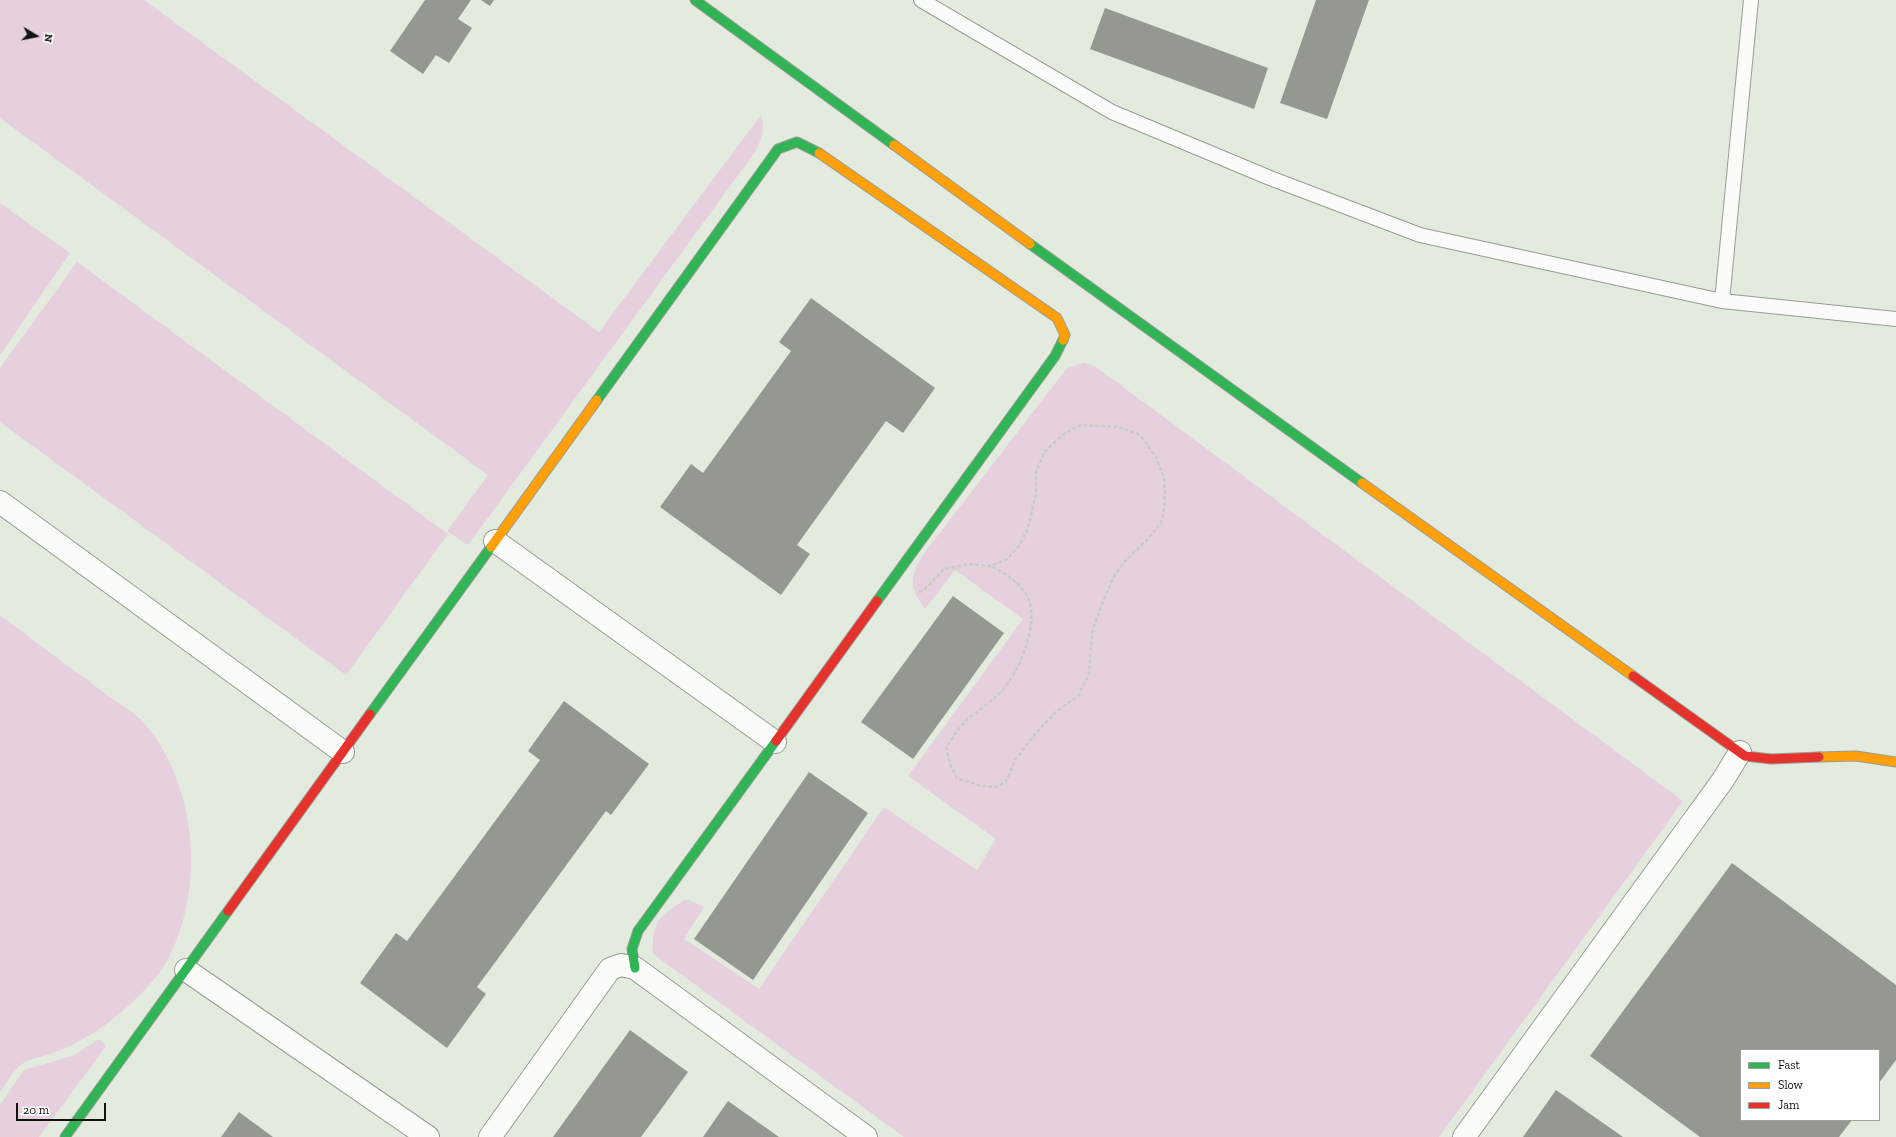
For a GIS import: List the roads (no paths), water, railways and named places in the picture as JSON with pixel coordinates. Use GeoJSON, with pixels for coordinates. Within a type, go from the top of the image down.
{"type":"FeatureCollection","features":[{"type":"Feature","properties":{"kind":"street"},"geometry":{"type":"LineString","coordinates":[[695,0],[1298,437],[1745,756],[1771,759],[1856,756],[1896,762]]}},
{"type":"Feature","properties":{"kind":"street"},"geometry":{"type":"LineString","coordinates":[[65,1137],[778,149],[798,142],[815,150],[1057,318],[1065,335],[1055,356],[638,931],[632,949],[635,968]]}},
{"type":"Feature","properties":{"kind":"street"},"geometry":{"type":"LineString","coordinates":[[0,502],[343,752]]}},
{"type":"Feature","properties":{"kind":"street"},"geometry":{"type":"LineString","coordinates":[[496,541],[775,742]]}},
{"type":"Feature","properties":{"kind":"street"},"geometry":{"type":"LineString","coordinates":[[1464,1137],[1723,780],[1740,752]]}},
{"type":"Feature","properties":{"kind":"street"},"geometry":{"type":"LineString","coordinates":[[490,1137],[610,969],[621,965],[635,968],[866,1137]]}},
{"type":"Feature","properties":{"kind":"street"},"geometry":{"type":"LineString","coordinates":[[186,970],[428,1137]]}},
{"type":"Feature","properties":{"kind":"lane"},"geometry":{"type":"LineString","coordinates":[[921,0],[1112,112],[1270,178],[1420,235],[1722,301],[1896,320]]}},
{"type":"Feature","properties":{"kind":"lane"},"geometry":{"type":"LineString","coordinates":[[1722,301],[1750,0]]}}]}
